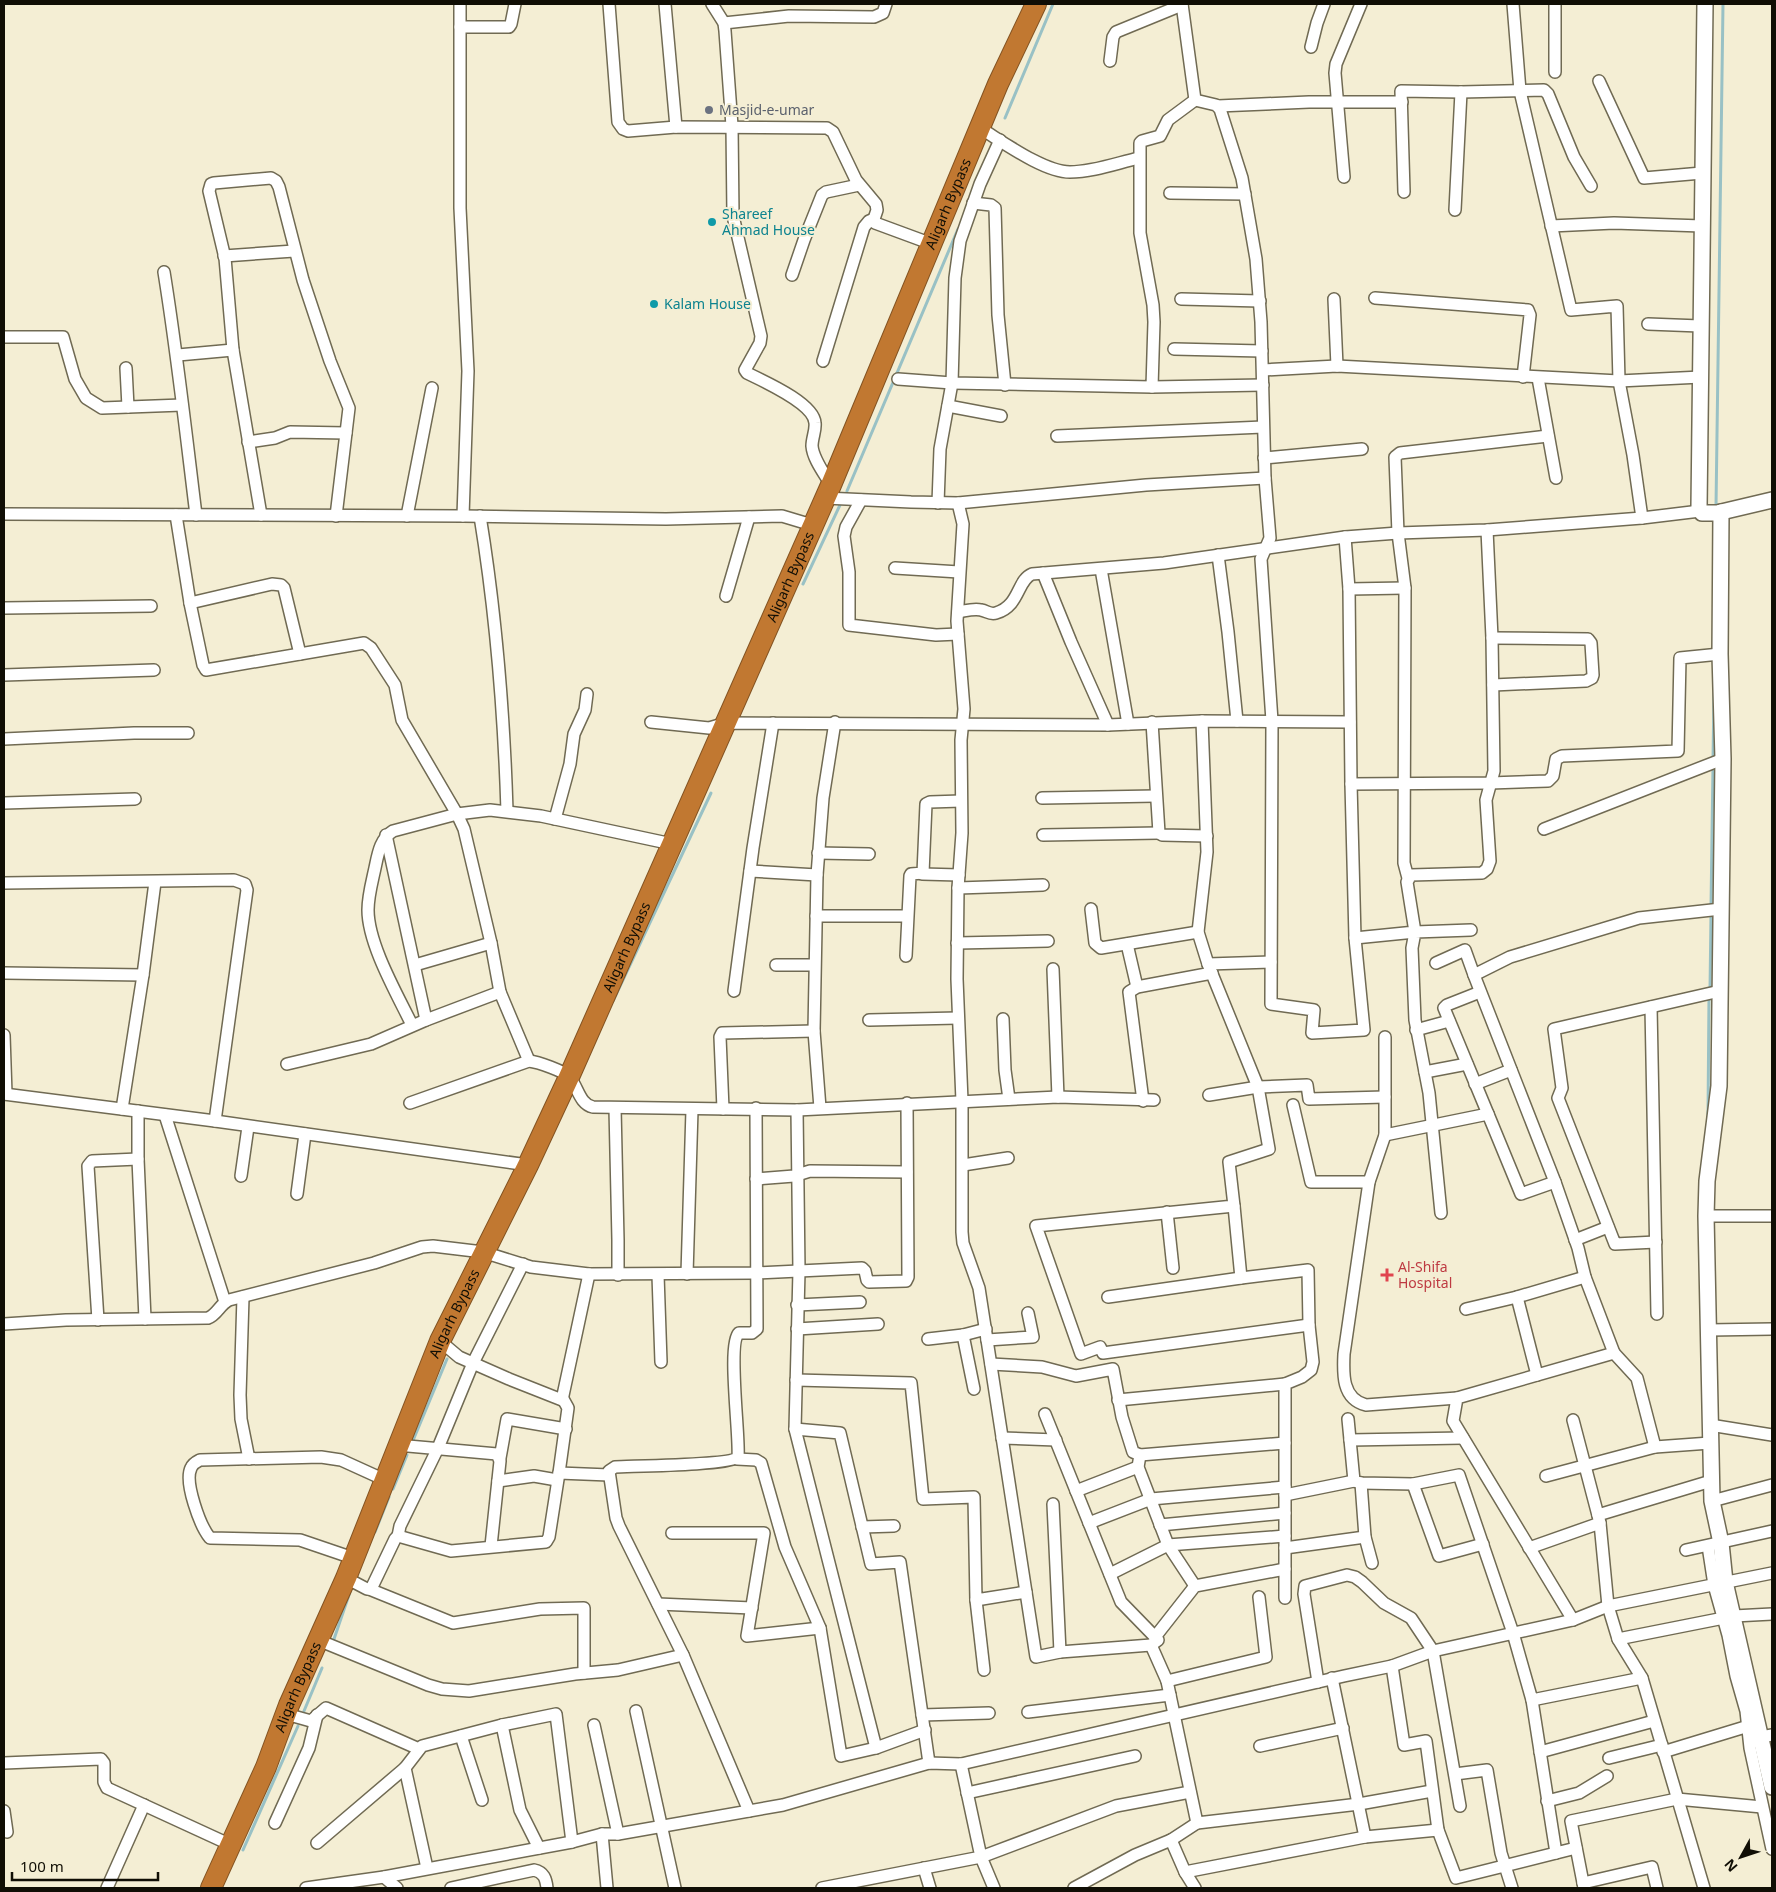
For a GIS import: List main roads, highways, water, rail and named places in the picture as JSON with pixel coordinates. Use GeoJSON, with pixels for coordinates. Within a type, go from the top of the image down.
{"type":"FeatureCollection","features":[{"type":"Feature","properties":{"kind":"highway","name":"Aligarh Bypass"},"geometry":{"type":"LineString","coordinates":[[214,1887],[266,1767],[286,1714],[346,1578],[352,1558],[385,1480],[397,1444],[440,1341],[528,1165],[569,1077],[828,491],[998,84],[1036,4]]}},
{"type":"Feature","properties":{"kind":"waterway"},"geometry":{"type":"LineString","coordinates":[[1005,118],[1053,4]]}},
{"type":"Feature","properties":{"kind":"waterway"},"geometry":{"type":"LineString","coordinates":[[1716,507],[1723,4]]}},
{"type":"Feature","properties":{"kind":"waterway"},"geometry":{"type":"LineString","coordinates":[[847,491],[958,229]]}},
{"type":"Feature","properties":{"kind":"waterway"},"geometry":{"type":"LineString","coordinates":[[803,584],[840,505]]}},
{"type":"Feature","properties":{"kind":"waterway"},"geometry":{"type":"LineString","coordinates":[[1713,760],[1714,694]]}},
{"type":"Feature","properties":{"kind":"waterway"},"geometry":{"type":"LineString","coordinates":[[1711,907],[1713,766]]}},
{"type":"Feature","properties":{"kind":"waterway"},"geometry":{"type":"LineString","coordinates":[[613,1001],[711,793]]}},
{"type":"Feature","properties":{"kind":"waterway"},"geometry":{"type":"LineString","coordinates":[[1710,990],[1711,914]]}},
{"type":"Feature","properties":{"kind":"waterway"},"geometry":{"type":"LineString","coordinates":[[1708,1117],[1709,996]]}},
{"type":"Feature","properties":{"kind":"waterway"},"geometry":{"type":"LineString","coordinates":[[412,1443],[447,1359]]}},
{"type":"Feature","properties":{"kind":"waterway"},"geometry":{"type":"LineString","coordinates":[[1703,1446],[1705,1462]]}},
{"type":"Feature","properties":{"kind":"waterway"},"geometry":{"type":"LineString","coordinates":[[393,1489],[407,1455]]}},
{"type":"Feature","properties":{"kind":"waterway"},"geometry":{"type":"LineString","coordinates":[[375,1532],[389,1497]]}},
{"type":"Feature","properties":{"kind":"waterway"},"geometry":{"type":"LineString","coordinates":[[333,1642],[350,1592]]}},
{"type":"Feature","properties":{"kind":"waterway"},"geometry":{"type":"LineString","coordinates":[[304,1711],[322,1668]]}},
{"type":"Feature","properties":{"kind":"waterway"},"geometry":{"type":"LineString","coordinates":[[243,1850],[298,1726]]}},
{"type":"Feature","properties":{"kind":"place","name":"Masjid-e-umar"},"geometry":{"type":"Point","coordinates":[709,110]}},
{"type":"Feature","properties":{"kind":"place","name":"Shareef Ahmad House"},"geometry":{"type":"Point","coordinates":[712,222]}},
{"type":"Feature","properties":{"kind":"place","name":"Kalam House"},"geometry":{"type":"Point","coordinates":[654,304]}},
{"type":"Feature","properties":{"kind":"place","name":"Al-Shifa Hospital"},"geometry":{"type":"Point","coordinates":[1387,1275]}}]}
